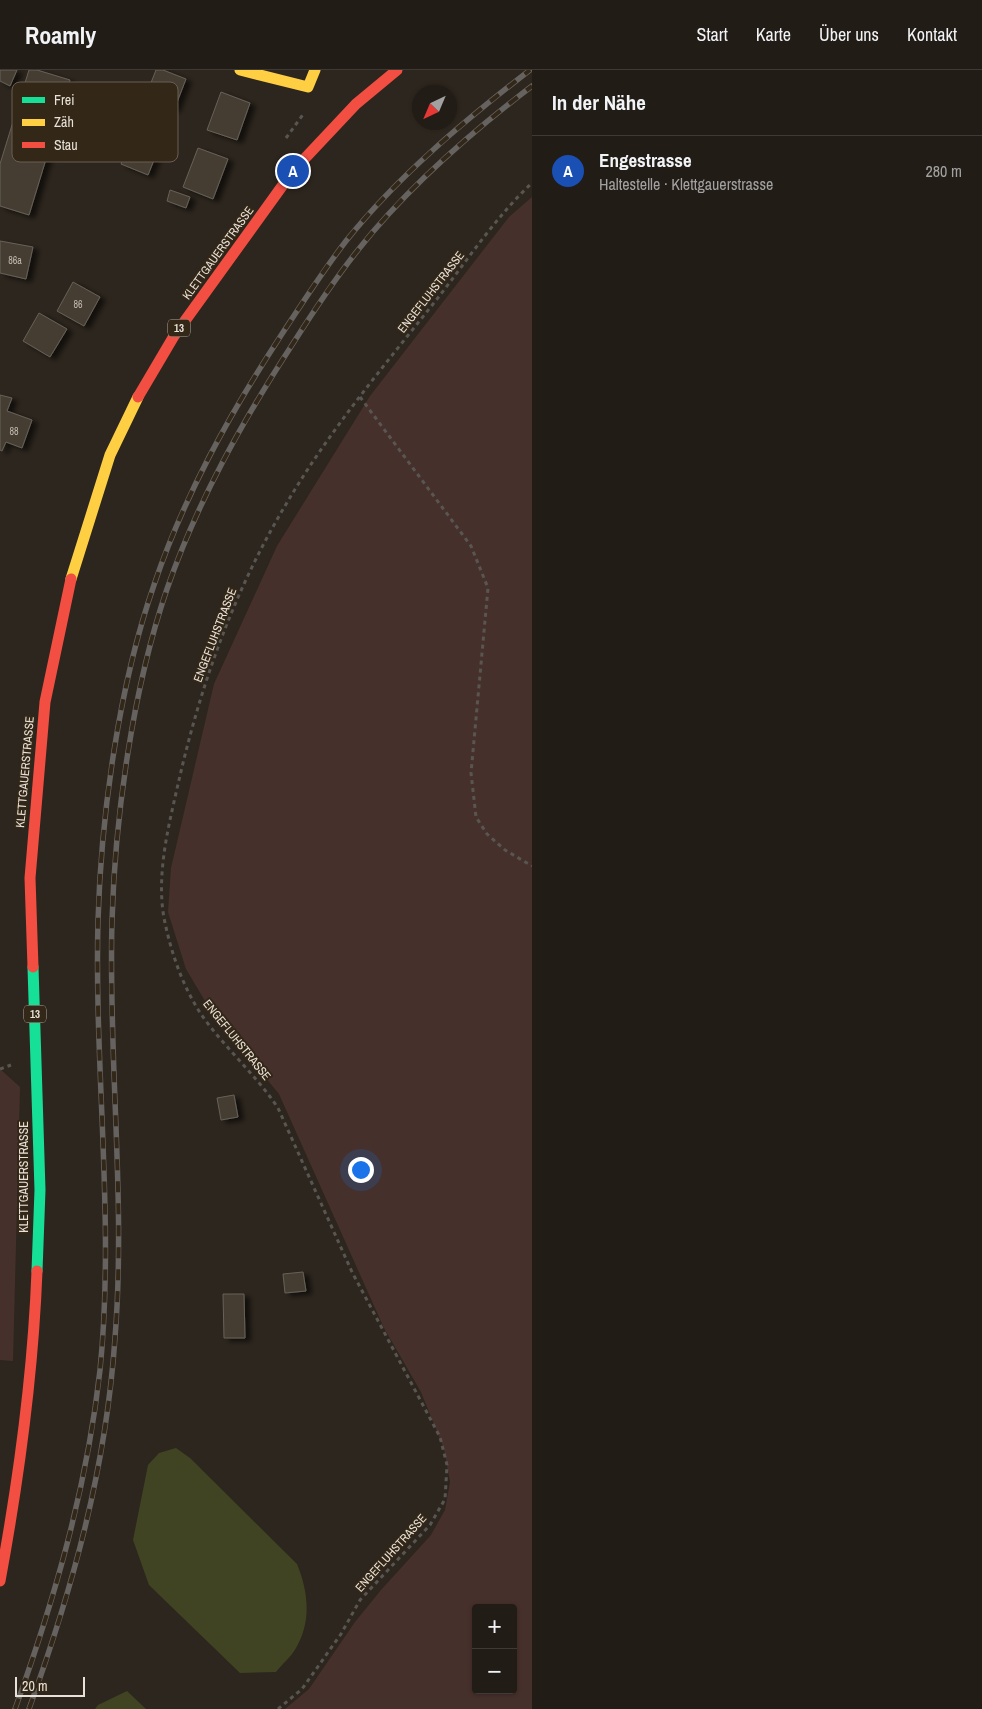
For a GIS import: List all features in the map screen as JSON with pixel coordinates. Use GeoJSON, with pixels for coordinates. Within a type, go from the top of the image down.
{"type":"FeatureCollection","features":[{"type":"Feature","properties":{"kind":"main road"},"geometry":{"type":"LineString","coordinates":[[240,70],[308,87],[315,70]]}},
{"type":"Feature","properties":{"kind":"main road","name":"KLETTGAUERSTRASSE"},"geometry":{"type":"LineString","coordinates":[[0,1581],[17,1488],[35,1322],[40,1190],[30,878],[46,702],[71,578],[88,516],[110,455],[138,398],[174,336],[293,171],[356,104],[397,70]]}},
{"type":"Feature","properties":{"kind":"path","name":"ENGEFLUHSTRASSE"},"geometry":{"type":"LineString","coordinates":[[278,1709],[302,1688],[340,1634],[360,1600],[430,1525],[445,1499],[447,1465],[440,1437],[352,1272],[278,1108],[263,1085],[204,1018],[186,989],[168,936],[164,915],[162,883],[173,809],[194,722],[230,615],[256,559],[284,506],[319,452],[360,396],[502,217],[532,183]]}},
{"type":"Feature","properties":{"kind":"path"},"geometry":{"type":"LineString","coordinates":[[360,396],[471,546],[488,588],[471,773],[476,817],[487,834],[505,850],[532,866]]}},
{"type":"Feature","properties":{"kind":"shaded area"},"geometry":{"type":"Polygon","coordinates":[[[532,197],[532,1709],[285,1709],[309,1689],[355,1622],[431,1535],[445,1510],[450,1482],[444,1449],[421,1392],[384,1328],[279,1094],[211,1011],[186,969],[168,912],[171,868],[214,684],[277,546],[370,396],[509,217],[532,197]]]}},
{"type":"Feature","properties":{"kind":"shaded area"},"geometry":{"type":"Polygon","coordinates":[[[0,1069],[20,1087],[13,1361],[0,1360],[0,1069]]]}},
{"type":"Feature","properties":{"kind":"shaded area"},"geometry":{"type":"Polygon","coordinates":[[[176,1448],[190,1458],[297,1564],[306,1595],[306,1617],[301,1638],[294,1651],[276,1672],[240,1673],[149,1585],[133,1540],[148,1465],[159,1453],[176,1448]]]}},
{"type":"Feature","properties":{"kind":"shaded area"},"geometry":{"type":"Polygon","coordinates":[[[127,1691],[146,1709],[95,1709],[98,1705],[127,1691]]]}},
{"type":"Feature","properties":{"kind":"building"},"geometry":{"type":"Polygon","coordinates":[[[0,70],[17,70],[10,86],[0,81],[0,70]]]}},
{"type":"Feature","properties":{"kind":"building"},"geometry":{"type":"Polygon","coordinates":[[[29,70],[37,70],[70,80],[69,82],[25,82],[29,70]]]}},
{"type":"Feature","properties":{"kind":"building"},"geometry":{"type":"Polygon","coordinates":[[[156,70],[163,70],[186,79],[178,100],[178,82],[151,82],[156,70]]]}},
{"type":"Feature","properties":{"kind":"building"},"geometry":{"type":"Polygon","coordinates":[[[221,92],[250,103],[237,140],[207,130],[221,92]]]}},
{"type":"Feature","properties":{"kind":"building"},"geometry":{"type":"Polygon","coordinates":[[[12,125],[12,162],[45,162],[29,215],[0,206],[0,164],[12,125]]]}},
{"type":"Feature","properties":{"kind":"building"},"geometry":{"type":"Polygon","coordinates":[[[198,148],[228,159],[213,199],[183,187],[198,148]]]}},
{"type":"Feature","properties":{"kind":"building"},"geometry":{"type":"Polygon","coordinates":[[[122,162],[153,162],[148,175],[121,164],[122,162]]]}},
{"type":"Feature","properties":{"kind":"building"},"geometry":{"type":"Polygon","coordinates":[[[170,190],[190,197],[186,208],[167,201],[170,190]]]}},
{"type":"Feature","properties":{"kind":"building"},"geometry":{"type":"Polygon","coordinates":[[[0,241],[33,247],[26,279],[0,273],[0,241]]]}},
{"type":"Feature","properties":{"kind":"building"},"geometry":{"type":"Polygon","coordinates":[[[73,282],[100,297],[84,326],[57,311],[73,282]]]}},
{"type":"Feature","properties":{"kind":"building"},"geometry":{"type":"Polygon","coordinates":[[[39,313],[67,329],[50,357],[23,341],[39,313]]]}},
{"type":"Feature","properties":{"kind":"building"},"geometry":{"type":"Polygon","coordinates":[[[0,395],[12,398],[7,411],[32,420],[22,448],[6,442],[2,451],[0,450],[0,395]]]}},
{"type":"Feature","properties":{"kind":"building"},"geometry":{"type":"Polygon","coordinates":[[[234,1095],[238,1117],[221,1120],[217,1098],[234,1095]]]}},
{"type":"Feature","properties":{"kind":"building"},"geometry":{"type":"Polygon","coordinates":[[[303,1272],[306,1291],[285,1293],[283,1274],[303,1272]]]}},
{"type":"Feature","properties":{"kind":"building"},"geometry":{"type":"Polygon","coordinates":[[[223,1294],[244,1294],[245,1338],[224,1338],[223,1294]]]}},
{"type":"Feature","properties":{"kind":"railway"},"geometry":{"type":"LineString","coordinates":[[15,1709],[30,1667],[68,1542],[87,1457],[100,1370],[105,1258],[98,977],[100,880],[108,794],[122,707],[131,665],[154,585],[179,520],[226,426],[261,366],[346,241],[387,194],[433,150],[456,129],[530,70]]}},
{"type":"Feature","properties":{"kind":"railway"},"geometry":{"type":"LineString","coordinates":[[29,1709],[60,1618],[85,1527],[104,1434],[111,1387],[118,1286],[119,1234],[111,973],[114,881],[117,839],[128,753],[135,710],[155,627],[167,589],[192,525],[222,463],[256,403],[332,285],[377,227],[418,184],[485,123],[532,86]]}},
{"type":"Feature","properties":{"kind":"traffic: fast"},"geometry":{"type":"LineString","coordinates":[[33,967],[40,1190],[37,1271]]}},
{"type":"Feature","properties":{"kind":"traffic: slow"},"geometry":{"type":"LineString","coordinates":[[240,70],[308,87],[315,70]]}},
{"type":"Feature","properties":{"kind":"traffic: slow"},"geometry":{"type":"LineString","coordinates":[[71,579],[110,455],[138,397]]}},
{"type":"Feature","properties":{"kind":"traffic: jam"},"geometry":{"type":"LineString","coordinates":[[138,397],[174,336],[293,171],[356,104],[397,70]]}},
{"type":"Feature","properties":{"kind":"traffic: jam"},"geometry":{"type":"LineString","coordinates":[[33,967],[30,878],[45,702],[71,579]]}},
{"type":"Feature","properties":{"kind":"traffic: jam"},"geometry":{"type":"LineString","coordinates":[[0,1581],[29,1388],[37,1271]]}},
{"type":"Feature","properties":{"kind":"place","name":"Engestrasse"},"geometry":{"type":"Point","coordinates":[293,171]}}]}
